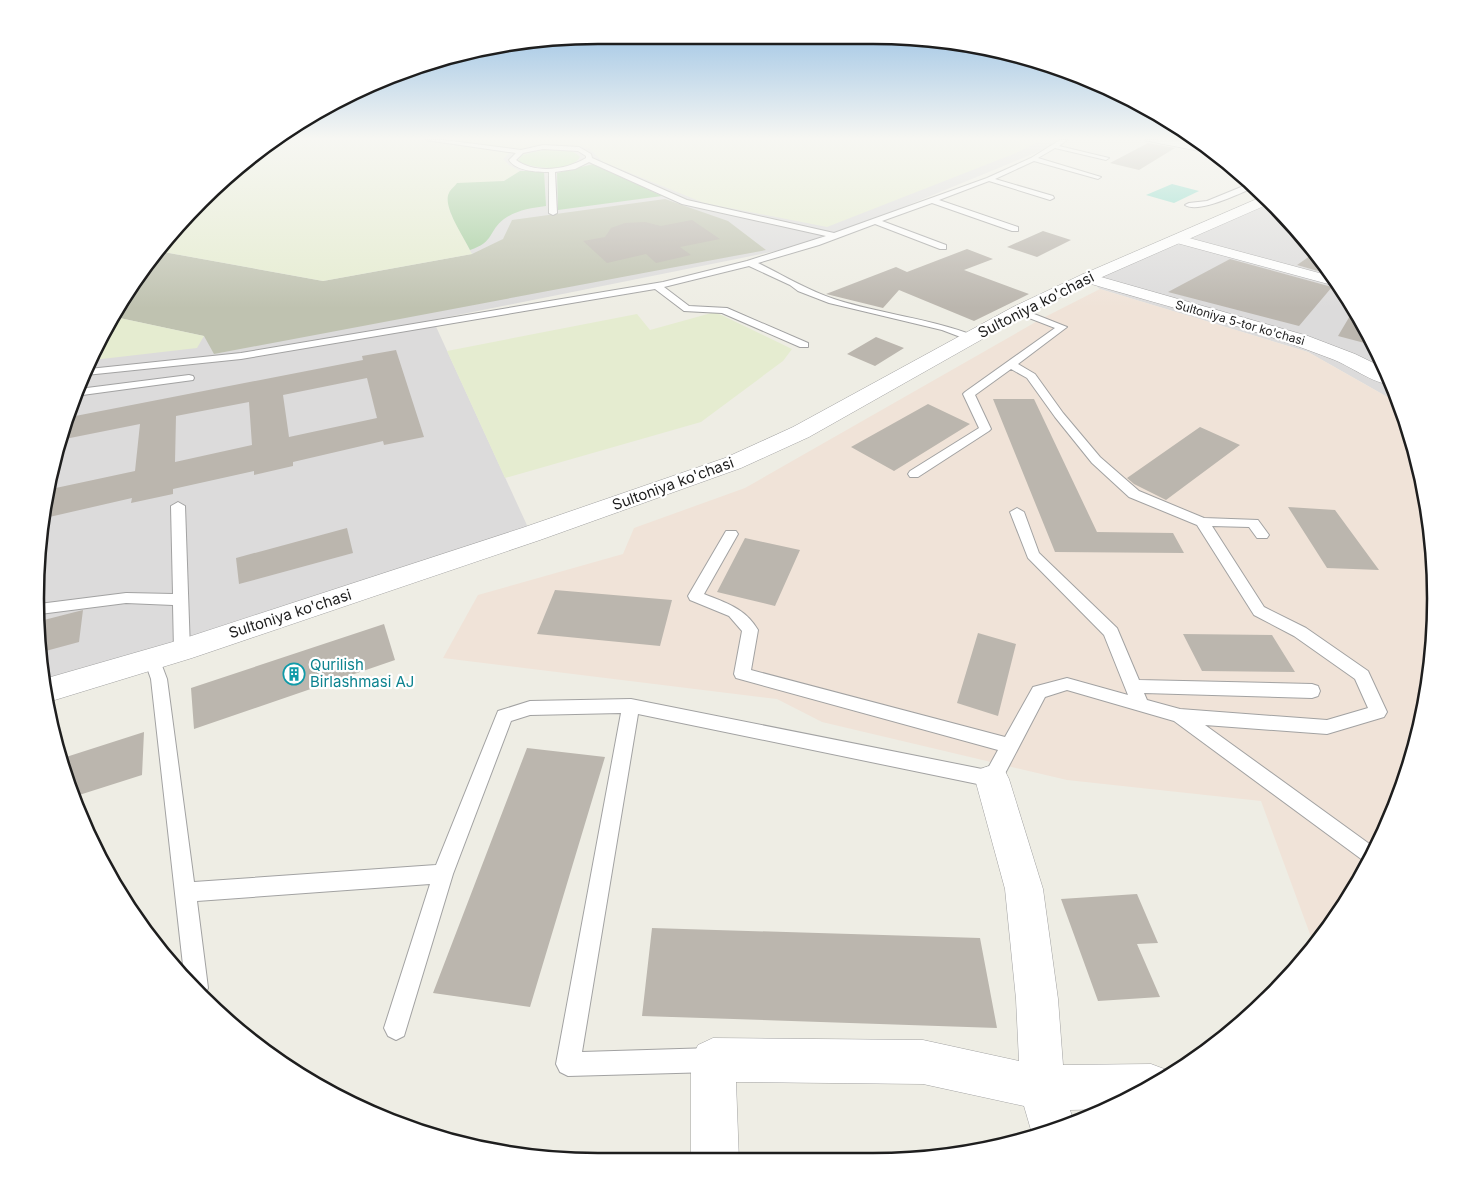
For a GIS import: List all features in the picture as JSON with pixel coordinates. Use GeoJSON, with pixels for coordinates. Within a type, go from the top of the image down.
{"type":"FeatureCollection","features":[{"type":"Feature","properties":{"kind":"street","name":"Sultoniya ko'chasi"},"geometry":{"type":"LineString","coordinates":[[51,689],[182,650],[531,534],[725,466],[801,432],[1019,311],[1087,278],[1261,203]]}},
{"type":"Feature","properties":{"kind":"street"},"geometry":{"type":"LineString","coordinates":[[1178,239],[1327,280]]}},
{"type":"Feature","properties":{"kind":"street","name":"Sultoniya 5-tor ko'chasi"},"geometry":{"type":"LineString","coordinates":[[1087,278],[1301,340],[1348,358],[1380,374]]}},
{"type":"Feature","properties":{"kind":"street"},"geometry":{"type":"LineString","coordinates":[[1001,762],[1024,889],[1037,999],[1042,1088],[1051,1124]]}},
{"type":"Feature","properties":{"kind":"street"},"geometry":{"type":"LineString","coordinates":[[716,1153],[713,1060],[923,1062],[1042,1088],[1136,1086]]}},
{"type":"Feature","properties":{"kind":"lane"},"geometry":{"type":"LineString","coordinates":[[553,196],[553,213]]}},
{"type":"Feature","properties":{"kind":"lane"},"geometry":{"type":"LineString","coordinates":[[671,196],[685,202],[835,236]]}},
{"type":"Feature","properties":{"kind":"lane"},"geometry":{"type":"LineString","coordinates":[[93,371],[241,356],[440,324],[656,286],[750,263],[835,236],[942,196]]}},
{"type":"Feature","properties":{"kind":"lane"},"geometry":{"type":"LineString","coordinates":[[1043,196],[1050,198]]}},
{"type":"Feature","properties":{"kind":"lane"},"geometry":{"type":"LineString","coordinates":[[1189,205],[1208,203],[1226,196]]}},
{"type":"Feature","properties":{"kind":"lane"},"geometry":{"type":"LineString","coordinates":[[930,200],[1015,229]]}},
{"type":"Feature","properties":{"kind":"lane"},"geometry":{"type":"LineString","coordinates":[[874,221],[943,247]]}},
{"type":"Feature","properties":{"kind":"lane"},"geometry":{"type":"LineString","coordinates":[[750,263],[793,283],[801,289],[832,301],[945,328],[971,338]]}},
{"type":"Feature","properties":{"kind":"lane"},"geometry":{"type":"LineString","coordinates":[[656,286],[687,309],[724,310],[804,345]]}},
{"type":"Feature","properties":{"kind":"lane"},"geometry":{"type":"LineString","coordinates":[[914,474],[985,429],[969,394],[1062,327],[1019,311]]}},
{"type":"Feature","properties":{"kind":"lane"},"geometry":{"type":"LineString","coordinates":[[1010,364],[1031,376],[1058,415],[1096,460],[1134,494],[1202,522],[1253,523],[1262,535]]}},
{"type":"Feature","properties":{"kind":"lane"},"geometry":{"type":"LineString","coordinates":[[84,392],[189,378]]}},
{"type":"Feature","properties":{"kind":"lane"},"geometry":{"type":"LineString","coordinates":[[178,506],[182,650]]}},
{"type":"Feature","properties":{"kind":"lane"},"geometry":{"type":"LineString","coordinates":[[1016,512],[1034,555],[1111,632],[1141,705]]}},
{"type":"Feature","properties":{"kind":"lane"},"geometry":{"type":"LineString","coordinates":[[1001,762],[1039,692],[1068,684],[1180,716],[1326,728],[1378,712],[1362,675],[1300,632],[1259,611],[1202,522]]}},
{"type":"Feature","properties":{"kind":"lane"},"geometry":{"type":"LineString","coordinates":[[730,534],[695,596],[734,612],[750,630],[742,674],[1001,762]]}},
{"type":"Feature","properties":{"kind":"lane"},"geometry":{"type":"LineString","coordinates":[[44,608],[126,598],[181,600]]}},
{"type":"Feature","properties":{"kind":"lane"},"geometry":{"type":"LineString","coordinates":[[152,659],[159,679],[197,981]]}},
{"type":"Feature","properties":{"kind":"lane"},"geometry":{"type":"LineString","coordinates":[[1133,686],[1312,691]]}},
{"type":"Feature","properties":{"kind":"lane"},"geometry":{"type":"LineString","coordinates":[[396,1028],[443,874],[504,716],[530,708],[631,706],[1001,762]]}},
{"type":"Feature","properties":{"kind":"lane"},"geometry":{"type":"LineString","coordinates":[[631,706],[568,1064],[713,1060]]}},
{"type":"Feature","properties":{"kind":"lane"},"geometry":{"type":"LineString","coordinates":[[1180,716],[1366,852]]}},
{"type":"Feature","properties":{"kind":"lane"},"geometry":{"type":"LineString","coordinates":[[186,892],[443,874]]}},
{"type":"Feature","properties":{"kind":"shaded area"},"geometry":{"type":"Polygon","coordinates":[[[217,196],[931,196],[816,243],[433,320],[531,534],[49,679],[44,598],[48,526],[54,490],[73,420],[101,353],[137,290],[181,233],[217,196]]]}},
{"type":"Feature","properties":{"kind":"shaded area"},"geometry":{"type":"Polygon","coordinates":[[[217,196],[454,196],[450,212],[472,254],[323,281],[165,252],[217,196]]]}},
{"type":"Feature","properties":{"kind":"shaded area"},"geometry":{"type":"Polygon","coordinates":[[[686,196],[907,196],[827,227],[704,203],[686,196]]]}},
{"type":"Feature","properties":{"kind":"shaded area"},"geometry":{"type":"Polygon","coordinates":[[[1149,196],[1189,196],[1174,203],[1149,196]]]}},
{"type":"Feature","properties":{"kind":"shaded area"},"geometry":{"type":"Polygon","coordinates":[[[665,199],[728,221],[766,250],[214,354],[204,336],[120,318],[137,290],[165,252],[323,281],[472,254],[503,239],[512,220],[665,199]]]}},
{"type":"Feature","properties":{"kind":"shaded area"},"geometry":{"type":"Polygon","coordinates":[[[1261,202],[1290,233],[1334,290],[1370,353],[1390,398],[1308,352],[1100,289],[1087,278],[1261,202]]]}},
{"type":"Feature","properties":{"kind":"shaded area"},"geometry":{"type":"Polygon","coordinates":[[[1100,289],[1308,352],[1390,398],[1408,455],[1417,490],[1423,526],[1427,598],[1423,671],[1417,707],[1408,742],[1398,777],[1385,811],[1353,876],[1334,907],[1311,938],[1261,801],[1067,780],[822,722],[777,699],[443,658],[478,595],[623,554],[634,528],[745,488],[1041,319],[1100,289]]]}},
{"type":"Feature","properties":{"kind":"shaded area"},"geometry":{"type":"Polygon","coordinates":[[[715,312],[792,349],[783,361],[701,422],[505,478],[447,351],[637,314],[650,330],[715,312]]]}},
{"type":"Feature","properties":{"kind":"shaded area"},"geometry":{"type":"Polygon","coordinates":[[[120,318],[204,336],[197,348],[98,359],[120,318]]]}},
{"type":"Feature","properties":{"kind":"green space"},"geometry":{"type":"Polygon","coordinates":[[[449,196],[545,196],[546,206],[514,213],[499,223],[488,240],[470,250],[451,213],[449,196]]]}},
{"type":"Feature","properties":{"kind":"green space"},"geometry":{"type":"Polygon","coordinates":[[[558,196],[662,196],[558,210],[558,196]]]}},
{"type":"Feature","properties":{"kind":"building"},"geometry":{"type":"Polygon","coordinates":[[[692,220],[720,239],[680,247],[691,255],[656,263],[646,254],[607,263],[583,241],[605,237],[611,228],[625,223],[645,222],[661,226],[692,220]]]}},
{"type":"Feature","properties":{"kind":"building"},"geometry":{"type":"Polygon","coordinates":[[[1043,231],[1071,240],[1037,257],[1007,247],[1043,231]]]}},
{"type":"Feature","properties":{"kind":"building"},"geometry":{"type":"Polygon","coordinates":[[[967,249],[993,259],[964,270],[1029,294],[974,321],[899,290],[883,308],[826,294],[896,267],[907,272],[967,249]]]}},
{"type":"Feature","properties":{"kind":"building"},"geometry":{"type":"Polygon","coordinates":[[[1309,256],[1321,272],[1297,265],[1309,256]]]}},
{"type":"Feature","properties":{"kind":"building"},"geometry":{"type":"Polygon","coordinates":[[[1230,259],[1332,287],[1299,326],[1168,292],[1230,259]]]}},
{"type":"Feature","properties":{"kind":"building"},"geometry":{"type":"Polygon","coordinates":[[[1350,316],[1365,343],[1338,336],[1350,316]]]}},
{"type":"Feature","properties":{"kind":"building"},"geometry":{"type":"Polygon","coordinates":[[[876,337],[904,348],[875,366],[847,354],[876,337]]]}},
{"type":"Feature","properties":{"kind":"building"},"geometry":{"type":"Polygon","coordinates":[[[396,350],[424,437],[384,445],[383,441],[293,462],[293,466],[254,475],[254,471],[173,489],[173,494],[131,503],[132,498],[50,517],[54,488],[135,471],[140,424],[68,438],[74,416],[363,360],[362,356],[396,350]],[[367,378],[283,395],[289,437],[377,418],[367,378]],[[249,402],[176,416],[175,462],[252,445],[249,402]]]}},
{"type":"Feature","properties":{"kind":"building"},"geometry":{"type":"Polygon","coordinates":[[[993,399],[1034,399],[1097,532],[1173,533],[1184,553],[1055,552],[993,399]]]}},
{"type":"Feature","properties":{"kind":"building"},"geometry":{"type":"Polygon","coordinates":[[[928,404],[970,424],[894,471],[851,447],[928,404]]]}},
{"type":"Feature","properties":{"kind":"building"},"geometry":{"type":"Polygon","coordinates":[[[1200,427],[1240,445],[1166,500],[1134,484],[1127,478],[1200,427]]]}},
{"type":"Feature","properties":{"kind":"building"},"geometry":{"type":"Polygon","coordinates":[[[1288,507],[1335,510],[1379,570],[1327,568],[1288,507]]]}},
{"type":"Feature","properties":{"kind":"building"},"geometry":{"type":"Polygon","coordinates":[[[347,528],[353,553],[239,584],[236,558],[347,528]]]}},
{"type":"Feature","properties":{"kind":"building"},"geometry":{"type":"Polygon","coordinates":[[[745,538],[800,550],[775,606],[717,592],[745,538]]]}},
{"type":"Feature","properties":{"kind":"building"},"geometry":{"type":"Polygon","coordinates":[[[555,590],[672,600],[660,646],[537,634],[555,590]]]}},
{"type":"Feature","properties":{"kind":"building"},"geometry":{"type":"Polygon","coordinates":[[[83,610],[79,642],[46,651],[45,620],[83,610]]]}},
{"type":"Feature","properties":{"kind":"building","name":"Qurilish Birlashmasi AJ"},"geometry":{"type":"Polygon","coordinates":[[[384,624],[395,660],[194,729],[191,688],[384,624]]]}},
{"type":"Feature","properties":{"kind":"building"},"geometry":{"type":"Polygon","coordinates":[[[978,633],[1016,644],[998,716],[957,703],[978,633]]]}},
{"type":"Feature","properties":{"kind":"building"},"geometry":{"type":"Polygon","coordinates":[[[1183,634],[1272,635],[1295,672],[1202,671],[1183,634]]]}},
{"type":"Feature","properties":{"kind":"building"},"geometry":{"type":"Polygon","coordinates":[[[144,732],[142,775],[80,795],[67,757],[144,732]]]}},
{"type":"Feature","properties":{"kind":"building"},"geometry":{"type":"Polygon","coordinates":[[[527,748],[605,757],[530,1007],[433,993],[527,748]]]}},
{"type":"Feature","properties":{"kind":"building"},"geometry":{"type":"Polygon","coordinates":[[[1137,894],[1158,943],[1137,944],[1160,997],[1098,1001],[1061,899],[1137,894]]]}},
{"type":"Feature","properties":{"kind":"building"},"geometry":{"type":"Polygon","coordinates":[[[652,928],[980,938],[997,1028],[642,1016],[652,928]]]}},
{"type":"Feature","properties":{"kind":"place","name":"Qurilish Birlashmasi AJ"},"geometry":{"type":"Point","coordinates":[294,674]}}]}
